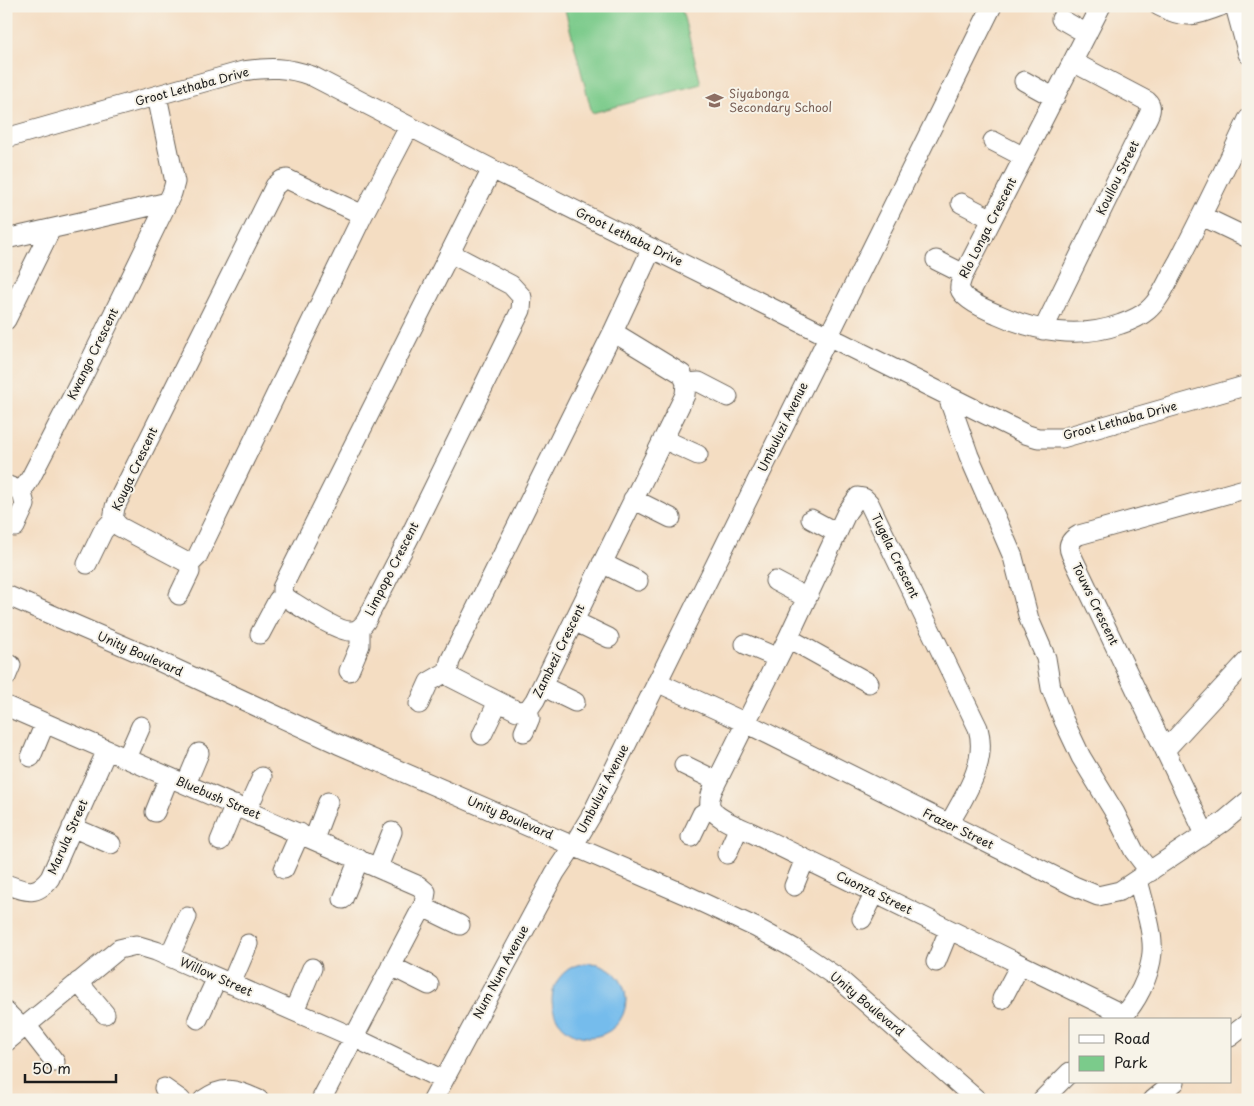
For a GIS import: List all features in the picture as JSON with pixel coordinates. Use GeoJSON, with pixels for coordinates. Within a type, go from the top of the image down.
{"type":"FeatureCollection","features":[{"type":"Feature","properties":{"kind":"street","name":"Umbuluzi Avenue"},"geometry":{"type":"LineString","coordinates":[[574,846],[591,816],[992,6]]}},
{"type":"Feature","properties":{"kind":"street","name":"Rlo Longa Crescent"},"geometry":{"type":"LineString","coordinates":[[1101,6],[964,274],[960,291],[966,297],[999,315],[1044,330],[1073,333],[1099,330],[1131,320],[1148,310],[1163,290],[1202,216],[1248,119]]}},
{"type":"Feature","properties":{"kind":"street"},"geometry":{"type":"LineString","coordinates":[[1159,6],[1176,13],[1191,16],[1221,6]]}},
{"type":"Feature","properties":{"kind":"street"},"geometry":{"type":"LineString","coordinates":[[1235,6],[1248,54]]}},
{"type":"Feature","properties":{"kind":"street"},"geometry":{"type":"LineString","coordinates":[[1061,19],[1087,34]]}},
{"type":"Feature","properties":{"kind":"street","name":"Koullou Street"},"geometry":{"type":"LineString","coordinates":[[1044,330],[1151,107],[1147,101],[1073,62]]}},
{"type":"Feature","properties":{"kind":"street","name":"Groot Lethaba Drive"},"geometry":{"type":"LineString","coordinates":[[6,138],[243,71],[286,68],[312,76],[492,169],[1025,434],[1038,438],[1062,438],[1248,385]]}},
{"type":"Feature","properties":{"kind":"street"},"geometry":{"type":"LineString","coordinates":[[1024,81],[1055,98]]}},
{"type":"Feature","properties":{"kind":"street","name":"Kwango Crescent"},"geometry":{"type":"LineString","coordinates":[[14,487],[26,485],[31,477],[85,372],[172,193],[175,182],[157,96]]}},
{"type":"Feature","properties":{"kind":"street"},"geometry":{"type":"LineString","coordinates":[[179,595],[190,572],[190,562],[197,557],[363,215],[409,127]]}},
{"type":"Feature","properties":{"kind":"street"},"geometry":{"type":"LineString","coordinates":[[994,141],[1024,157]]}},
{"type":"Feature","properties":{"kind":"street"},"geometry":{"type":"LineString","coordinates":[[260,634],[278,600],[284,597],[282,588],[492,169]]}},
{"type":"Feature","properties":{"kind":"street","name":"Kouga Crescent"},"geometry":{"type":"LineString","coordinates":[[190,562],[182,560],[127,532],[113,520],[115,507],[276,186],[282,180],[287,179],[363,215]]}},
{"type":"Feature","properties":{"kind":"street"},"geometry":{"type":"LineString","coordinates":[[6,240],[168,202]]}},
{"type":"Feature","properties":{"kind":"street"},"geometry":{"type":"LineString","coordinates":[[961,203],[992,219]]}},
{"type":"Feature","properties":{"kind":"street"},"geometry":{"type":"LineString","coordinates":[[1202,216],[1248,238]]}},
{"type":"Feature","properties":{"kind":"street"},"geometry":{"type":"LineString","coordinates":[[6,320],[51,229]]}},
{"type":"Feature","properties":{"kind":"street"},"geometry":{"type":"LineString","coordinates":[[419,704],[429,682],[448,671],[452,655],[613,332],[652,248]]}},
{"type":"Feature","properties":{"kind":"street","name":"Limpopo Crescent"},"geometry":{"type":"LineString","coordinates":[[284,597],[349,632],[360,628],[366,621],[521,310],[522,297],[510,285],[450,253]]}},
{"type":"Feature","properties":{"kind":"street"},"geometry":{"type":"LineString","coordinates":[[936,260],[964,274]]}},
{"type":"Feature","properties":{"kind":"street"},"geometry":{"type":"LineString","coordinates":[[613,332],[682,374],[686,383],[699,382],[728,398]]}},
{"type":"Feature","properties":{"kind":"street","name":"Zambezi Crescent"},"geometry":{"type":"LineString","coordinates":[[448,671],[456,681],[498,702],[517,711],[528,710],[542,686],[663,439],[684,394],[686,383]]}},
{"type":"Feature","properties":{"kind":"street"},"geometry":{"type":"LineString","coordinates":[[948,397],[969,456],[1013,557],[1029,619],[1046,658],[1051,688],[1064,721],[1082,757],[1116,813],[1144,876],[1152,953],[1145,979],[1122,1018]]}},
{"type":"Feature","properties":{"kind":"street"},"geometry":{"type":"LineString","coordinates":[[663,439],[698,455]]}},
{"type":"Feature","properties":{"kind":"street"},"geometry":{"type":"LineString","coordinates":[[14,487],[25,505],[15,527]]}},
{"type":"Feature","properties":{"kind":"street","name":"Touws Crescent"},"geometry":{"type":"LineString","coordinates":[[1205,834],[1071,554],[1069,545],[1070,541],[1079,535],[1248,488]]}},
{"type":"Feature","properties":{"kind":"street","name":"Tugela Crescent"},"geometry":{"type":"LineString","coordinates":[[746,723],[838,533],[856,499],[860,496],[872,507],[978,728],[982,741],[980,759],[966,793],[949,824]]}},
{"type":"Feature","properties":{"kind":"street"},"geometry":{"type":"LineString","coordinates":[[634,499],[671,518]]}},
{"type":"Feature","properties":{"kind":"street"},"geometry":{"type":"LineString","coordinates":[[811,519],[838,533]]}},
{"type":"Feature","properties":{"kind":"street"},"geometry":{"type":"LineString","coordinates":[[86,564],[102,532],[113,520]]}},
{"type":"Feature","properties":{"kind":"street"},"geometry":{"type":"LineString","coordinates":[[602,563],[638,581]]}},
{"type":"Feature","properties":{"kind":"street"},"geometry":{"type":"LineString","coordinates":[[775,581],[807,598]]}},
{"type":"Feature","properties":{"kind":"street","name":"Unity Boulevard"},"geometry":{"type":"LineString","coordinates":[[6,595],[154,659],[338,744],[757,928],[796,949],[838,978],[977,1100]]}},
{"type":"Feature","properties":{"kind":"street"},"geometry":{"type":"LineString","coordinates":[[574,621],[609,638]]}},
{"type":"Feature","properties":{"kind":"street"},"geometry":{"type":"LineString","coordinates":[[349,671],[360,645],[360,628]]}},
{"type":"Feature","properties":{"kind":"street"},"geometry":{"type":"LineString","coordinates":[[788,638],[868,683]]}},
{"type":"Feature","properties":{"kind":"street"},"geometry":{"type":"LineString","coordinates":[[745,644],[778,658]]}},
{"type":"Feature","properties":{"kind":"street"},"geometry":{"type":"LineString","coordinates":[[1164,750],[1248,660]]}},
{"type":"Feature","properties":{"kind":"street","name":"Frazer Street"},"geometry":{"type":"LineString","coordinates":[[657,682],[746,723],[1088,893],[1098,896],[1120,892],[1224,822],[1248,801]]}},
{"type":"Feature","properties":{"kind":"street"},"geometry":{"type":"LineString","coordinates":[[542,686],[575,702]]}},
{"type":"Feature","properties":{"kind":"street"},"geometry":{"type":"LineString","coordinates":[[482,736],[498,702]]}},
{"type":"Feature","properties":{"kind":"street","name":"Bluebush Street"},"geometry":{"type":"LineString","coordinates":[[6,706],[419,886],[424,889],[425,900],[460,925]]}},
{"type":"Feature","properties":{"kind":"street"},"geometry":{"type":"LineString","coordinates":[[524,732],[530,718],[528,710]]}},
{"type":"Feature","properties":{"kind":"street"},"geometry":{"type":"LineString","coordinates":[[32,757],[45,723]]}},
{"type":"Feature","properties":{"kind":"street"},"geometry":{"type":"LineString","coordinates":[[691,837],[702,814],[712,809],[710,796],[746,723]]}},
{"type":"Feature","properties":{"kind":"street"},"geometry":{"type":"LineString","coordinates":[[127,758],[141,726]]}},
{"type":"Feature","properties":{"kind":"street","name":"Marula Street"},"geometry":{"type":"LineString","coordinates":[[6,884],[34,891],[45,884],[50,878],[107,750]]}},
{"type":"Feature","properties":{"kind":"street"},"geometry":{"type":"LineString","coordinates":[[155,812],[199,753]]}},
{"type":"Feature","properties":{"kind":"street"},"geometry":{"type":"LineString","coordinates":[[684,765],[717,781]]}},
{"type":"Feature","properties":{"kind":"street"},"geometry":{"type":"LineString","coordinates":[[220,840],[262,776]]}},
{"type":"Feature","properties":{"kind":"street"},"geometry":{"type":"LineString","coordinates":[[284,869],[328,802]]}},
{"type":"Feature","properties":{"kind":"street","name":"Cuonza Street"},"geometry":{"type":"LineString","coordinates":[[712,809],[718,816],[739,827],[1020,964],[1122,1018]]}},
{"type":"Feature","properties":{"kind":"street"},"geometry":{"type":"LineString","coordinates":[[72,827],[111,844]]}},
{"type":"Feature","properties":{"kind":"street"},"geometry":{"type":"LineString","coordinates":[[727,854],[739,827]]}},
{"type":"Feature","properties":{"kind":"street"},"geometry":{"type":"LineString","coordinates":[[378,868],[392,832]]}},
{"type":"Feature","properties":{"kind":"street","name":"Num Num Avenue"},"geometry":{"type":"LineString","coordinates":[[433,1100],[555,873],[574,846]]}},
{"type":"Feature","properties":{"kind":"street"},"geometry":{"type":"LineString","coordinates":[[343,899],[359,859]]}},
{"type":"Feature","properties":{"kind":"street"},"geometry":{"type":"LineString","coordinates":[[794,886],[806,860]]}},
{"type":"Feature","properties":{"kind":"street"},"geometry":{"type":"LineString","coordinates":[[862,919],[875,894]]}},
{"type":"Feature","properties":{"kind":"street"},"geometry":{"type":"LineString","coordinates":[[321,1100],[425,900]]}},
{"type":"Feature","properties":{"kind":"street"},"geometry":{"type":"LineString","coordinates":[[170,957],[187,918]]}},
{"type":"Feature","properties":{"kind":"street"},"geometry":{"type":"LineString","coordinates":[[936,962],[949,930]]}},
{"type":"Feature","properties":{"kind":"street"},"geometry":{"type":"LineString","coordinates":[[198,1019],[248,944]]}},
{"type":"Feature","properties":{"kind":"street","name":"Willow Street"},"geometry":{"type":"LineString","coordinates":[[6,1042],[119,949],[136,945],[156,951],[294,1011],[443,1080]]}},
{"type":"Feature","properties":{"kind":"street"},"geometry":{"type":"LineString","coordinates":[[1002,999],[1020,964]]}},
{"type":"Feature","properties":{"kind":"street"},"geometry":{"type":"LineString","coordinates":[[391,966],[429,985]]}},
{"type":"Feature","properties":{"kind":"street"},"geometry":{"type":"LineString","coordinates":[[294,1011],[312,968]]}},
{"type":"Feature","properties":{"kind":"street"},"geometry":{"type":"LineString","coordinates":[[78,982],[105,1014]]}},
{"type":"Feature","properties":{"kind":"street"},"geometry":{"type":"LineString","coordinates":[[6,1012],[24,1027],[55,1062]]}},
{"type":"Feature","properties":{"kind":"street"},"geometry":{"type":"LineString","coordinates":[[1232,1035],[1248,1022]]}},
{"type":"Feature","properties":{"kind":"street"},"geometry":{"type":"LineString","coordinates":[[1042,1100],[1069,1073]]}},
{"type":"Feature","properties":{"kind":"street"},"geometry":{"type":"LineString","coordinates":[[1153,1100],[1172,1084]]}},
{"type":"Feature","properties":{"kind":"street"},"geometry":{"type":"LineString","coordinates":[[164,1088],[181,1100]]}},
{"type":"Feature","properties":{"kind":"street"},"geometry":{"type":"LineString","coordinates":[[203,1100],[218,1091],[226,1089],[259,1100]]}},
{"type":"Feature","properties":{"kind":"green space"},"geometry":{"type":"Polygon","coordinates":[[[564,6],[681,6],[701,84],[592,113],[564,6]]]}},
{"type":"Feature","properties":{"kind":"water"},"geometry":{"type":"Polygon","coordinates":[[[582,963],[596,963],[610,969],[620,979],[626,993],[624,1014],[610,1031],[596,1037],[582,1037],[568,1031],[558,1021],[552,1007],[552,993],[558,979],[568,969],[582,963]]]}},
{"type":"Feature","properties":{"kind":"place","name":"Siyabonga Secondary School"},"geometry":{"type":"Point","coordinates":[715,101]}}]}
